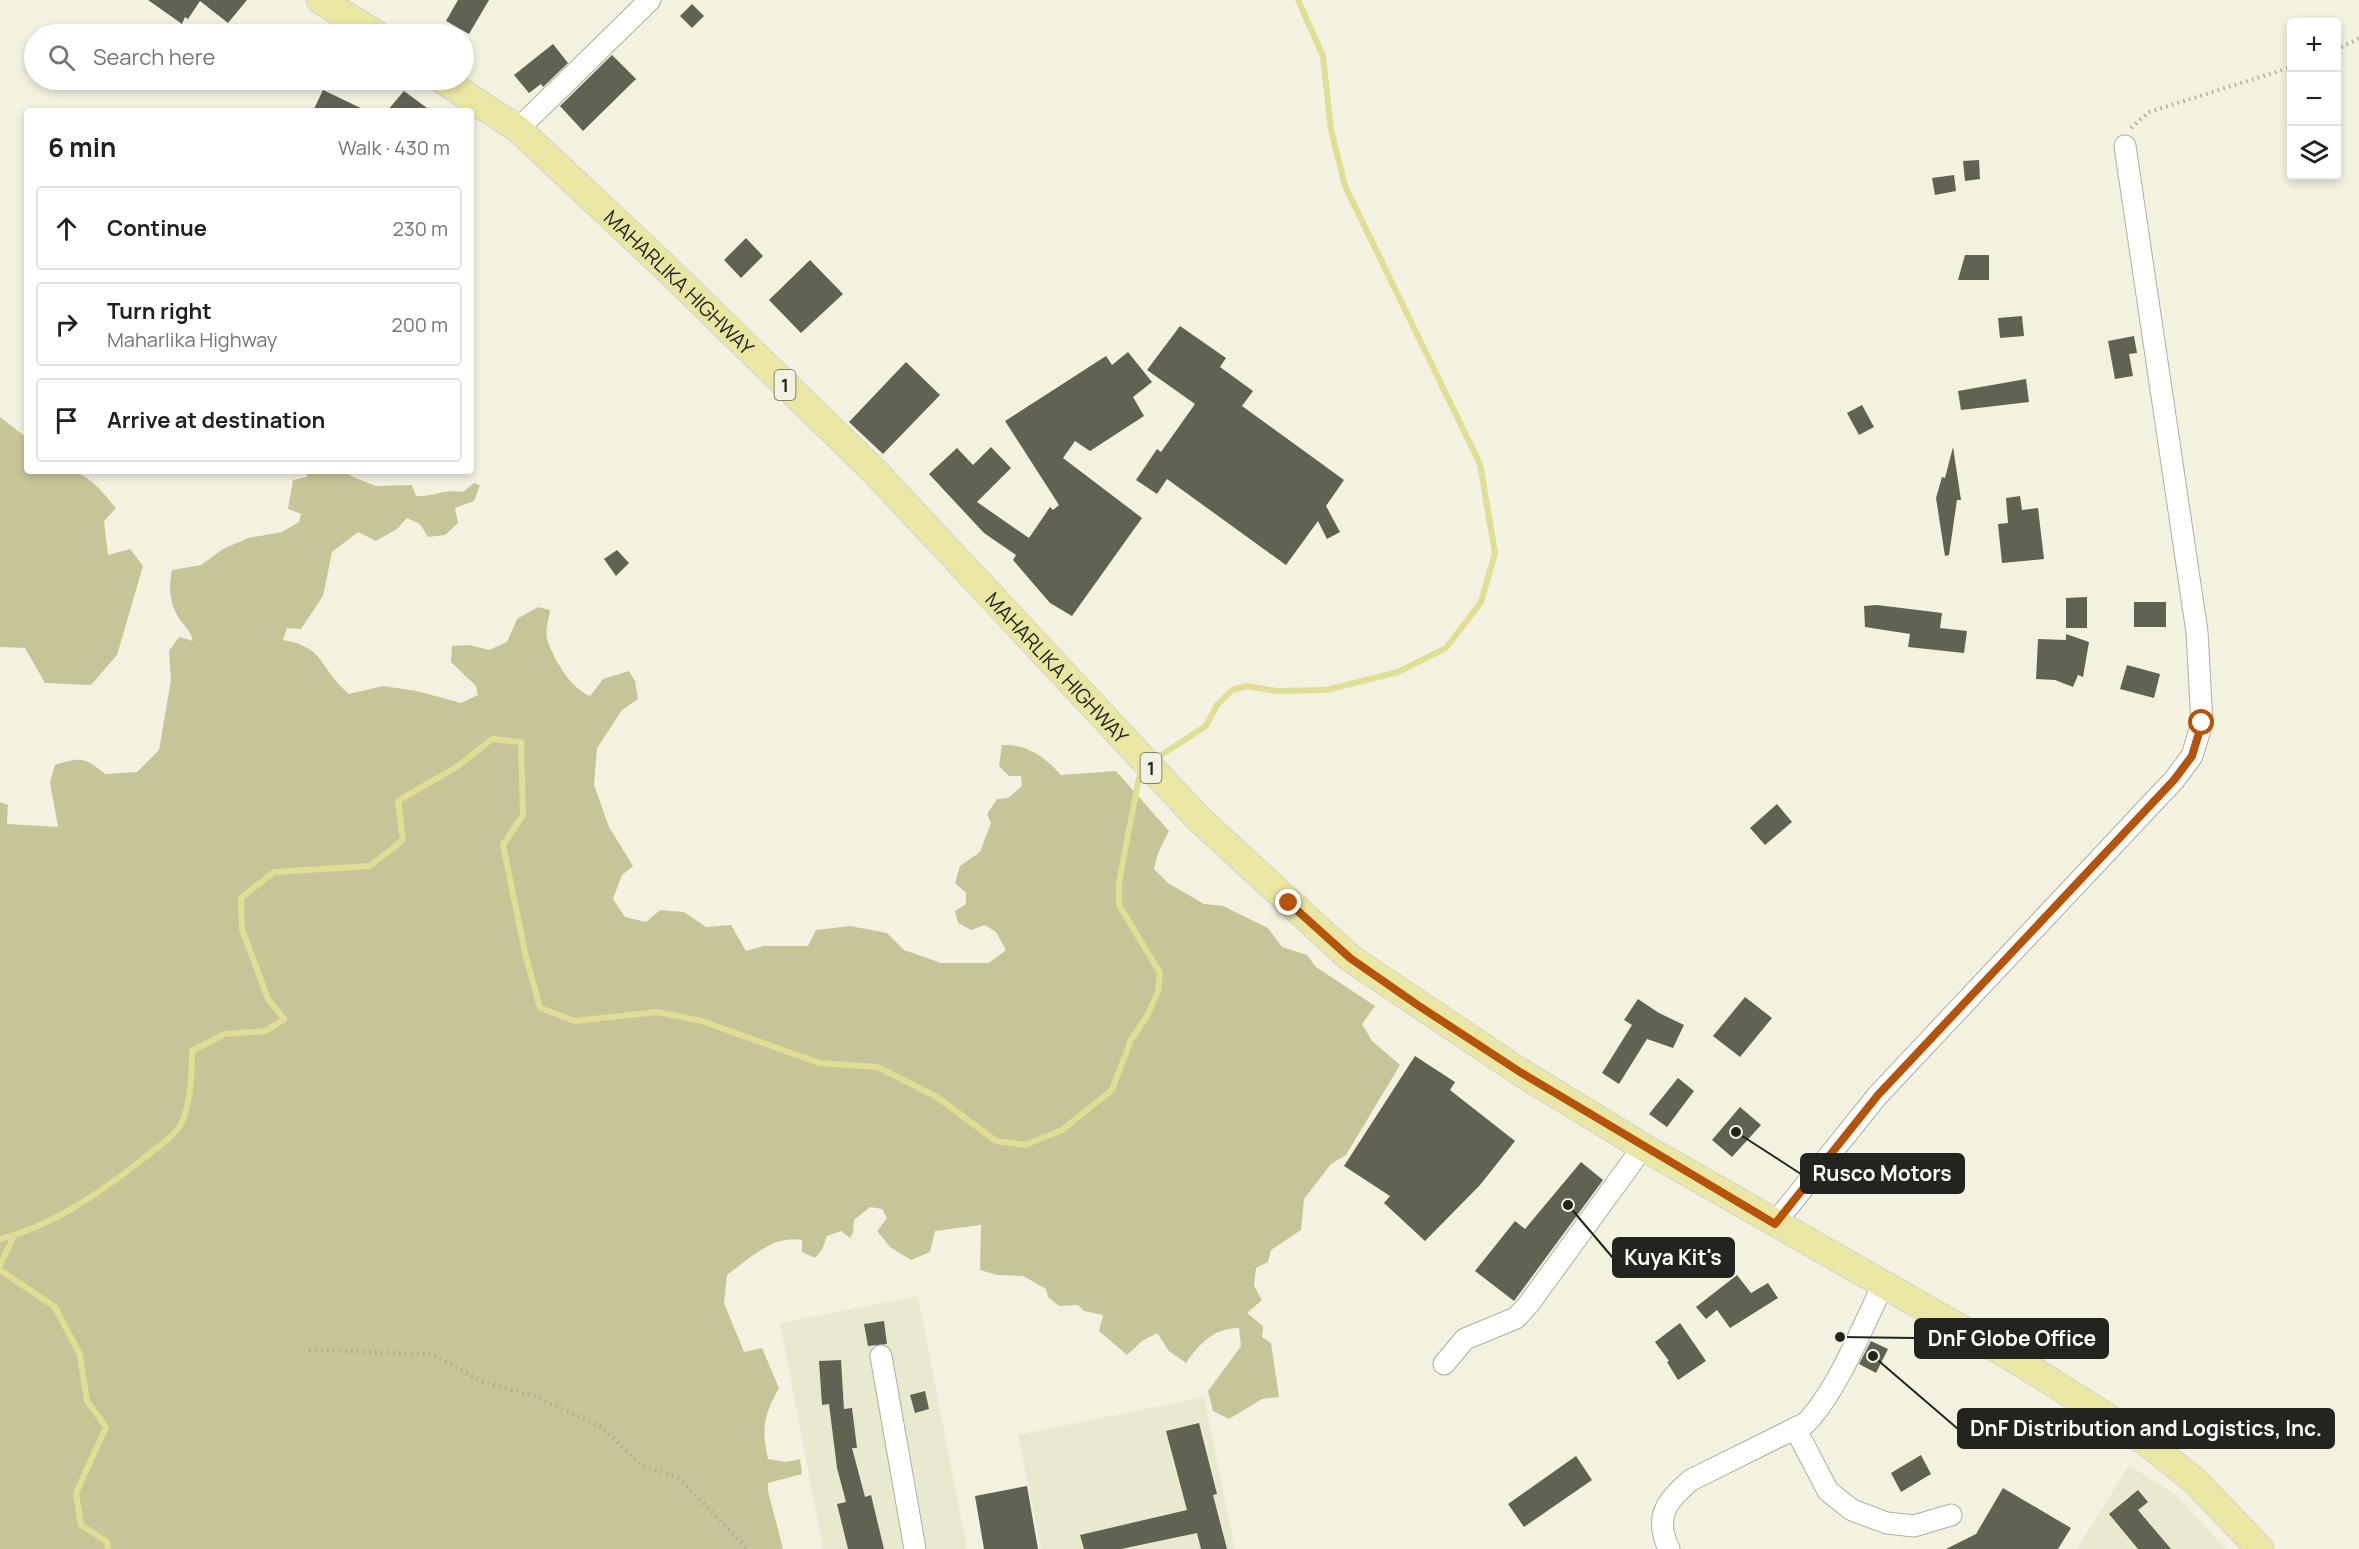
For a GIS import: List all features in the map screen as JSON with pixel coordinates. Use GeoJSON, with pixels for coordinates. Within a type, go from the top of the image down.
{"type":"FeatureCollection","features":[{"type":"Feature","properties":{"kind":"main road"},"geometry":{"type":"LineString","coordinates":[[320,0],[360,24]]}},
{"type":"Feature","properties":{"kind":"main road","name":"MAHARLIKA HIGHWAY"},"geometry":{"type":"LineString","coordinates":[[458,90],[518,129],[656,259],[876,473],[1199,819],[1350,958],[1520,1072],[1643,1147],[2023,1364],[2145,1441],[2196,1482],[2260,1549]]}},
{"type":"Feature","properties":{"kind":"street"},"geometry":{"type":"LineString","coordinates":[[518,129],[650,0]]}},
{"type":"Feature","properties":{"kind":"street"},"geometry":{"type":"LineString","coordinates":[[1775,1224],[1878,1095],[2174,780],[2192,756],[2199,741],[2202,723],[2196,632],[2125,146]]}},
{"type":"Feature","properties":{"kind":"street"},"geometry":{"type":"LineString","coordinates":[[1444,1364],[1465,1339],[1516,1318],[1528,1305],[1643,1147]]}},
{"type":"Feature","properties":{"kind":"street"},"geometry":{"type":"LineString","coordinates":[[1669,1549],[1661,1525],[1664,1510],[1678,1491],[1691,1480],[1795,1428],[1815,1414],[1883,1285]]}},
{"type":"Feature","properties":{"kind":"street"},"geometry":{"type":"LineString","coordinates":[[881,1356],[915,1549]]}},
{"type":"Feature","properties":{"kind":"street"},"geometry":{"type":"LineString","coordinates":[[1795,1428],[1828,1491],[1852,1510],[1887,1523],[1914,1526],[1951,1515]]}},
{"type":"Feature","properties":{"kind":"path"},"geometry":{"type":"LineString","coordinates":[[2341,48],[2359,38]]}},
{"type":"Feature","properties":{"kind":"path"},"geometry":{"type":"LineString","coordinates":[[2125,146],[2132,127],[2150,112],[2287,70]]}},
{"type":"Feature","properties":{"kind":"path"},"geometry":{"type":"LineString","coordinates":[[309,1350],[431,1354],[483,1382],[534,1396],[600,1426],[641,1465],[681,1479],[747,1549]]}},
{"type":"Feature","properties":{"kind":"shaded area"},"geometry":{"type":"Polygon","coordinates":[[[0,417],[24,436],[24,474],[78,474],[95,484],[116,508],[104,521],[108,555],[130,549],[143,566],[117,655],[91,685],[45,683],[25,648],[0,647],[0,417]]]}},
{"type":"Feature","properties":{"kind":"shaded area"},"geometry":{"type":"Polygon","coordinates":[[[307,474],[349,474],[376,486],[412,485],[416,496],[449,491],[463,492],[474,483],[480,485],[474,501],[455,508],[458,523],[445,535],[428,537],[420,524],[407,518],[397,529],[376,541],[358,532],[332,552],[323,596],[301,629],[287,628],[283,640],[297,643],[315,654],[349,694],[383,686],[417,691],[461,703],[478,695],[476,686],[451,662],[452,646],[469,645],[489,650],[507,642],[517,619],[538,607],[550,610],[546,632],[550,647],[558,664],[576,687],[583,692],[590,696],[603,679],[629,671],[635,681],[638,699],[622,710],[597,748],[594,785],[609,827],[633,866],[622,875],[613,899],[625,917],[646,922],[660,910],[684,912],[706,927],[731,925],[746,951],[764,946],[808,946],[816,930],[850,926],[887,933],[904,950],[941,963],[989,963],[1006,950],[996,932],[985,925],[971,930],[958,923],[955,911],[966,904],[966,893],[955,883],[960,866],[980,852],[991,823],[987,814],[997,799],[1008,798],[1022,786],[1021,776],[1009,776],[999,766],[1002,745],[1011,745],[1035,753],[1061,775],[1116,771],[1169,831],[1158,853],[1154,869],[1168,883],[1204,904],[1223,906],[1268,928],[1282,947],[1307,955],[1316,967],[1375,1006],[1362,1024],[1372,1041],[1400,1065],[1346,1155],[1331,1164],[1304,1199],[1301,1230],[1271,1250],[1268,1262],[1256,1268],[1254,1286],[1262,1300],[1247,1313],[1263,1326],[1262,1337],[1271,1343],[1279,1397],[1262,1399],[1229,1419],[1213,1411],[1208,1391],[1241,1346],[1239,1328],[1222,1331],[1208,1338],[1186,1363],[1169,1351],[1157,1333],[1142,1341],[1127,1355],[1099,1331],[1103,1315],[1084,1311],[1078,1305],[1059,1306],[1048,1297],[1046,1289],[1023,1276],[997,1275],[980,1270],[981,1225],[935,1231],[930,1252],[911,1260],[890,1247],[877,1231],[887,1218],[882,1209],[870,1207],[854,1220],[853,1233],[850,1238],[841,1231],[827,1236],[822,1250],[815,1258],[802,1252],[802,1240],[791,1239],[762,1249],[727,1275],[724,1303],[744,1352],[762,1348],[779,1388],[765,1422],[768,1459],[786,1462],[800,1459],[802,1474],[768,1483],[783,1549],[0,1549],[0,802],[8,805],[7,824],[58,827],[50,782],[55,765],[82,760],[105,774],[137,772],[159,750],[171,680],[169,651],[179,637],[193,641],[178,617],[172,602],[170,587],[172,570],[201,565],[223,549],[248,538],[282,532],[299,522],[301,514],[288,509],[293,480],[307,477],[307,474]]]}},
{"type":"Feature","properties":{"kind":"shaded area"},"geometry":{"type":"Polygon","coordinates":[[[918,1296],[967,1549],[823,1549],[780,1323],[918,1296]]]}},
{"type":"Feature","properties":{"kind":"shaded area"},"geometry":{"type":"Polygon","coordinates":[[[1204,1397],[1235,1549],[1041,1549],[1018,1435],[1204,1397]]]}},
{"type":"Feature","properties":{"kind":"shaded area"},"geometry":{"type":"Polygon","coordinates":[[[2129,1465],[2177,1496],[2226,1549],[2077,1549],[2129,1465]]]}},
{"type":"Feature","properties":{"kind":"building"},"geometry":{"type":"Polygon","coordinates":[[[148,0],[247,0],[228,23],[200,1],[188,19],[185,17],[182,24],[148,0]]]}},
{"type":"Feature","properties":{"kind":"building"},"geometry":{"type":"Polygon","coordinates":[[[458,0],[489,0],[474,26],[451,24],[446,21],[458,0]]]}},
{"type":"Feature","properties":{"kind":"building"},"geometry":{"type":"Polygon","coordinates":[[[692,4],[704,16],[692,28],[680,16],[692,4]]]}},
{"type":"Feature","properties":{"kind":"building"},"geometry":{"type":"Polygon","coordinates":[[[553,44],[568,63],[543,87],[541,84],[529,93],[514,75],[553,44]]]}},
{"type":"Feature","properties":{"kind":"building"},"geometry":{"type":"Polygon","coordinates":[[[612,55],[636,79],[583,131],[560,106],[612,55]]]}},
{"type":"Feature","properties":{"kind":"building"},"geometry":{"type":"Polygon","coordinates":[[[323,90],[361,108],[314,108],[323,90]]]}},
{"type":"Feature","properties":{"kind":"building"},"geometry":{"type":"Polygon","coordinates":[[[404,91],[427,108],[390,108],[404,91]]]}},
{"type":"Feature","properties":{"kind":"building"},"geometry":{"type":"Polygon","coordinates":[[[1979,160],[1980,179],[1965,181],[1963,161],[1979,160]]]}},
{"type":"Feature","properties":{"kind":"building"},"geometry":{"type":"Polygon","coordinates":[[[1954,175],[1956,191],[1935,195],[1932,178],[1954,175]]]}},
{"type":"Feature","properties":{"kind":"building"},"geometry":{"type":"Polygon","coordinates":[[[746,238],[763,256],[741,278],[724,260],[746,238]]]}},
{"type":"Feature","properties":{"kind":"building"},"geometry":{"type":"Polygon","coordinates":[[[1965,255],[1989,255],[1989,280],[1958,280],[1965,255]]]}},
{"type":"Feature","properties":{"kind":"building"},"geometry":{"type":"Polygon","coordinates":[[[810,260],[843,294],[801,333],[769,300],[810,260]]]}},
{"type":"Feature","properties":{"kind":"building"},"geometry":{"type":"Polygon","coordinates":[[[2022,316],[2024,336],[2000,338],[1998,318],[2022,316]]]}},
{"type":"Feature","properties":{"kind":"building"},"geometry":{"type":"Polygon","coordinates":[[[1180,326],[1226,358],[1220,367],[1253,391],[1242,406],[1344,480],[1326,506],[1340,532],[1327,539],[1318,521],[1286,565],[1167,479],[1157,494],[1136,480],[1157,449],[1161,452],[1195,404],[1147,370],[1180,326]]]}},
{"type":"Feature","properties":{"kind":"building"},"geometry":{"type":"Polygon","coordinates":[[[2134,336],[2137,353],[2129,354],[2133,376],[2115,379],[2108,341],[2134,336]]]}},
{"type":"Feature","properties":{"kind":"building"},"geometry":{"type":"Polygon","coordinates":[[[1128,352],[1152,382],[1133,397],[1144,416],[1090,451],[1075,441],[1063,458],[1142,518],[1072,616],[1050,603],[1013,560],[1016,555],[984,533],[929,474],[957,448],[973,465],[991,447],[1011,468],[977,502],[1029,538],[1050,507],[1053,510],[1059,505],[1005,421],[1106,356],[1112,365],[1128,352]]]}},
{"type":"Feature","properties":{"kind":"building"},"geometry":{"type":"Polygon","coordinates":[[[906,362],[940,395],[883,454],[849,422],[906,362]]]}},
{"type":"Feature","properties":{"kind":"building"},"geometry":{"type":"Polygon","coordinates":[[[2026,379],[2029,402],[1961,410],[1958,391],[2026,379]]]}},
{"type":"Feature","properties":{"kind":"building"},"geometry":{"type":"Polygon","coordinates":[[[1862,405],[1874,427],[1859,435],[1847,413],[1862,405]]]}},
{"type":"Feature","properties":{"kind":"building"},"geometry":{"type":"Polygon","coordinates":[[[1953,447],[1961,500],[1957,500],[1949,555],[1945,556],[1936,498],[1942,477],[1945,478],[1953,447]]]}},
{"type":"Feature","properties":{"kind":"building"},"geometry":{"type":"Polygon","coordinates":[[[2020,496],[2022,510],[2038,508],[2044,559],[2002,563],[1998,524],[2008,523],[2006,498],[2020,496]]]}},
{"type":"Feature","properties":{"kind":"building"},"geometry":{"type":"Polygon","coordinates":[[[617,550],[629,563],[616,576],[604,559],[617,550]]]}},
{"type":"Feature","properties":{"kind":"building"},"geometry":{"type":"Polygon","coordinates":[[[2087,597],[2087,628],[2066,628],[2066,598],[2087,597]]]}},
{"type":"Feature","properties":{"kind":"building"},"geometry":{"type":"Polygon","coordinates":[[[2134,602],[2166,602],[2166,627],[2134,627],[2134,602]]]}},
{"type":"Feature","properties":{"kind":"building"},"geometry":{"type":"Polygon","coordinates":[[[1877,605],[1942,613],[1940,628],[1967,631],[1964,653],[1908,647],[1910,634],[1865,627],[1864,606],[1877,605]]]}},
{"type":"Feature","properties":{"kind":"building"},"geometry":{"type":"Polygon","coordinates":[[[2066,634],[2089,642],[2083,677],[2078,675],[2073,687],[2055,680],[2036,679],[2038,639],[2066,640],[2066,634]]]}},
{"type":"Feature","properties":{"kind":"building"},"geometry":{"type":"Polygon","coordinates":[[[2127,665],[2160,674],[2154,698],[2120,689],[2127,665]]]}},
{"type":"Feature","properties":{"kind":"building"},"geometry":{"type":"Polygon","coordinates":[[[1777,804],[1792,822],[1765,845],[1750,828],[1777,804]]]}},
{"type":"Feature","properties":{"kind":"building"},"geometry":{"type":"Polygon","coordinates":[[[1745,997],[1772,1018],[1740,1057],[1713,1036],[1745,997]]]}},
{"type":"Feature","properties":{"kind":"building"},"geometry":{"type":"Polygon","coordinates":[[[1638,999],[1659,1013],[1684,1025],[1673,1048],[1647,1039],[1619,1084],[1602,1073],[1632,1025],[1624,1020],[1638,999]]]}},
{"type":"Feature","properties":{"kind":"building"},"geometry":{"type":"Polygon","coordinates":[[[1415,1056],[1455,1082],[1450,1090],[1515,1141],[1480,1185],[1425,1241],[1384,1203],[1390,1196],[1344,1166],[1415,1056]]]}},
{"type":"Feature","properties":{"kind":"building"},"geometry":{"type":"Polygon","coordinates":[[[1678,1078],[1694,1091],[1667,1127],[1649,1114],[1678,1078]]]}},
{"type":"Feature","properties":{"kind":"building"},"geometry":{"type":"Polygon","coordinates":[[[1740,1107],[1761,1125],[1732,1157],[1712,1140],[1740,1107]]]}},
{"type":"Feature","properties":{"kind":"building"},"geometry":{"type":"Polygon","coordinates":[[[1581,1162],[1603,1180],[1514,1301],[1475,1271],[1515,1221],[1525,1229],[1581,1162]]]}},
{"type":"Feature","properties":{"kind":"building"},"geometry":{"type":"Polygon","coordinates":[[[1737,1275],[1751,1293],[1768,1283],[1778,1298],[1730,1328],[1717,1310],[1706,1319],[1696,1307],[1737,1275]]]}},
{"type":"Feature","properties":{"kind":"building"},"geometry":{"type":"Polygon","coordinates":[[[884,1321],[887,1344],[868,1346],[864,1324],[884,1321]]]}},
{"type":"Feature","properties":{"kind":"building"},"geometry":{"type":"Polygon","coordinates":[[[1680,1323],[1706,1361],[1678,1380],[1667,1362],[1669,1361],[1655,1342],[1680,1323]]]}},
{"type":"Feature","properties":{"kind":"building"},"geometry":{"type":"Polygon","coordinates":[[[1871,1341],[1888,1349],[1876,1373],[1859,1364],[1871,1341]]]}},
{"type":"Feature","properties":{"kind":"building"},"geometry":{"type":"Polygon","coordinates":[[[841,1360],[844,1409],[852,1408],[857,1448],[852,1448],[865,1497],[871,1495],[884,1549],[848,1549],[837,1504],[846,1502],[837,1468],[829,1404],[822,1405],[819,1361],[841,1360]]]}},
{"type":"Feature","properties":{"kind":"building"},"geometry":{"type":"Polygon","coordinates":[[[925,1391],[929,1409],[915,1413],[910,1395],[925,1391]]]}},
{"type":"Feature","properties":{"kind":"building"},"geometry":{"type":"Polygon","coordinates":[[[1199,1423],[1217,1494],[1213,1495],[1227,1549],[1201,1549],[1197,1533],[1121,1549],[1084,1549],[1080,1535],[1187,1510],[1166,1431],[1199,1423]]]}},
{"type":"Feature","properties":{"kind":"building"},"geometry":{"type":"Polygon","coordinates":[[[1921,1455],[1931,1474],[1901,1492],[1891,1473],[1921,1455]]]}},
{"type":"Feature","properties":{"kind":"building"},"geometry":{"type":"Polygon","coordinates":[[[1576,1456],[1592,1480],[1524,1527],[1508,1504],[1576,1456]]]}},
{"type":"Feature","properties":{"kind":"building"},"geometry":{"type":"Polygon","coordinates":[[[1027,1486],[1038,1549],[984,1549],[975,1496],[1027,1486]]]}},
{"type":"Feature","properties":{"kind":"building"},"geometry":{"type":"Polygon","coordinates":[[[2003,1488],[2071,1528],[2058,1549],[1946,1549],[1976,1534],[2003,1488]]]}},
{"type":"Feature","properties":{"kind":"building"},"geometry":{"type":"Polygon","coordinates":[[[2138,1490],[2148,1502],[2138,1510],[2171,1549],[2138,1549],[2109,1514],[2138,1490]]]}},
{"type":"Feature","properties":{"kind":"waterway"},"geometry":{"type":"LineString","coordinates":[[1152,761],[1206,726],[1217,705],[1232,690],[1247,686],[1277,691],[1326,690],[1398,672],[1446,648],[1481,602],[1495,553],[1480,464],[1345,186],[1331,130],[1323,56],[1298,0]]}},
{"type":"Feature","properties":{"kind":"waterway"},"geometry":{"type":"LineString","coordinates":[[0,1239],[40,1225],[78,1205],[114,1181],[173,1134],[181,1124],[188,1104],[192,1051],[225,1034],[266,1031],[284,1019],[268,999],[242,929],[241,898],[274,872],[370,866],[403,840],[398,801],[458,766],[492,739],[521,742],[523,815],[503,845],[526,957],[540,1008],[575,1021],[657,1012],[702,1021],[819,1063],[878,1067],[937,1097],[996,1141],[1025,1145],[1062,1130],[1112,1090],[1131,1040],[1147,1016],[1158,991],[1160,973],[1119,905],[1119,882],[1139,778],[1144,771]]}},
{"type":"Feature","properties":{"kind":"waterway"},"geometry":{"type":"LineString","coordinates":[[0,1265],[14,1236]]}},
{"type":"Feature","properties":{"kind":"waterway"},"geometry":{"type":"LineString","coordinates":[[0,1270],[55,1307],[80,1355],[87,1401],[106,1427],[76,1493],[81,1525],[107,1542],[108,1549]]}},
{"type":"Feature","properties":{"kind":"place","name":"Rusco Motors"},"geometry":{"type":"Point","coordinates":[1736,1132]}},
{"type":"Feature","properties":{"kind":"place","name":"Kuya Kit's"},"geometry":{"type":"Point","coordinates":[1568,1205]}},
{"type":"Feature","properties":{"kind":"place","name":"DnF Globe Office"},"geometry":{"type":"Point","coordinates":[1840,1337]}},
{"type":"Feature","properties":{"kind":"place","name":"DnF Distribution and Logistics, Inc."},"geometry":{"type":"Point","coordinates":[1873,1356]}},
{"type":"Feature","properties":{"kind":"route"},"geometry":{"type":"LineString","coordinates":[[1289,903],[1350,958],[1419,1006],[1520,1072],[1775,1224],[1878,1095],[2174,780],[2192,756],[2199,741],[2202,723]]}}]}
